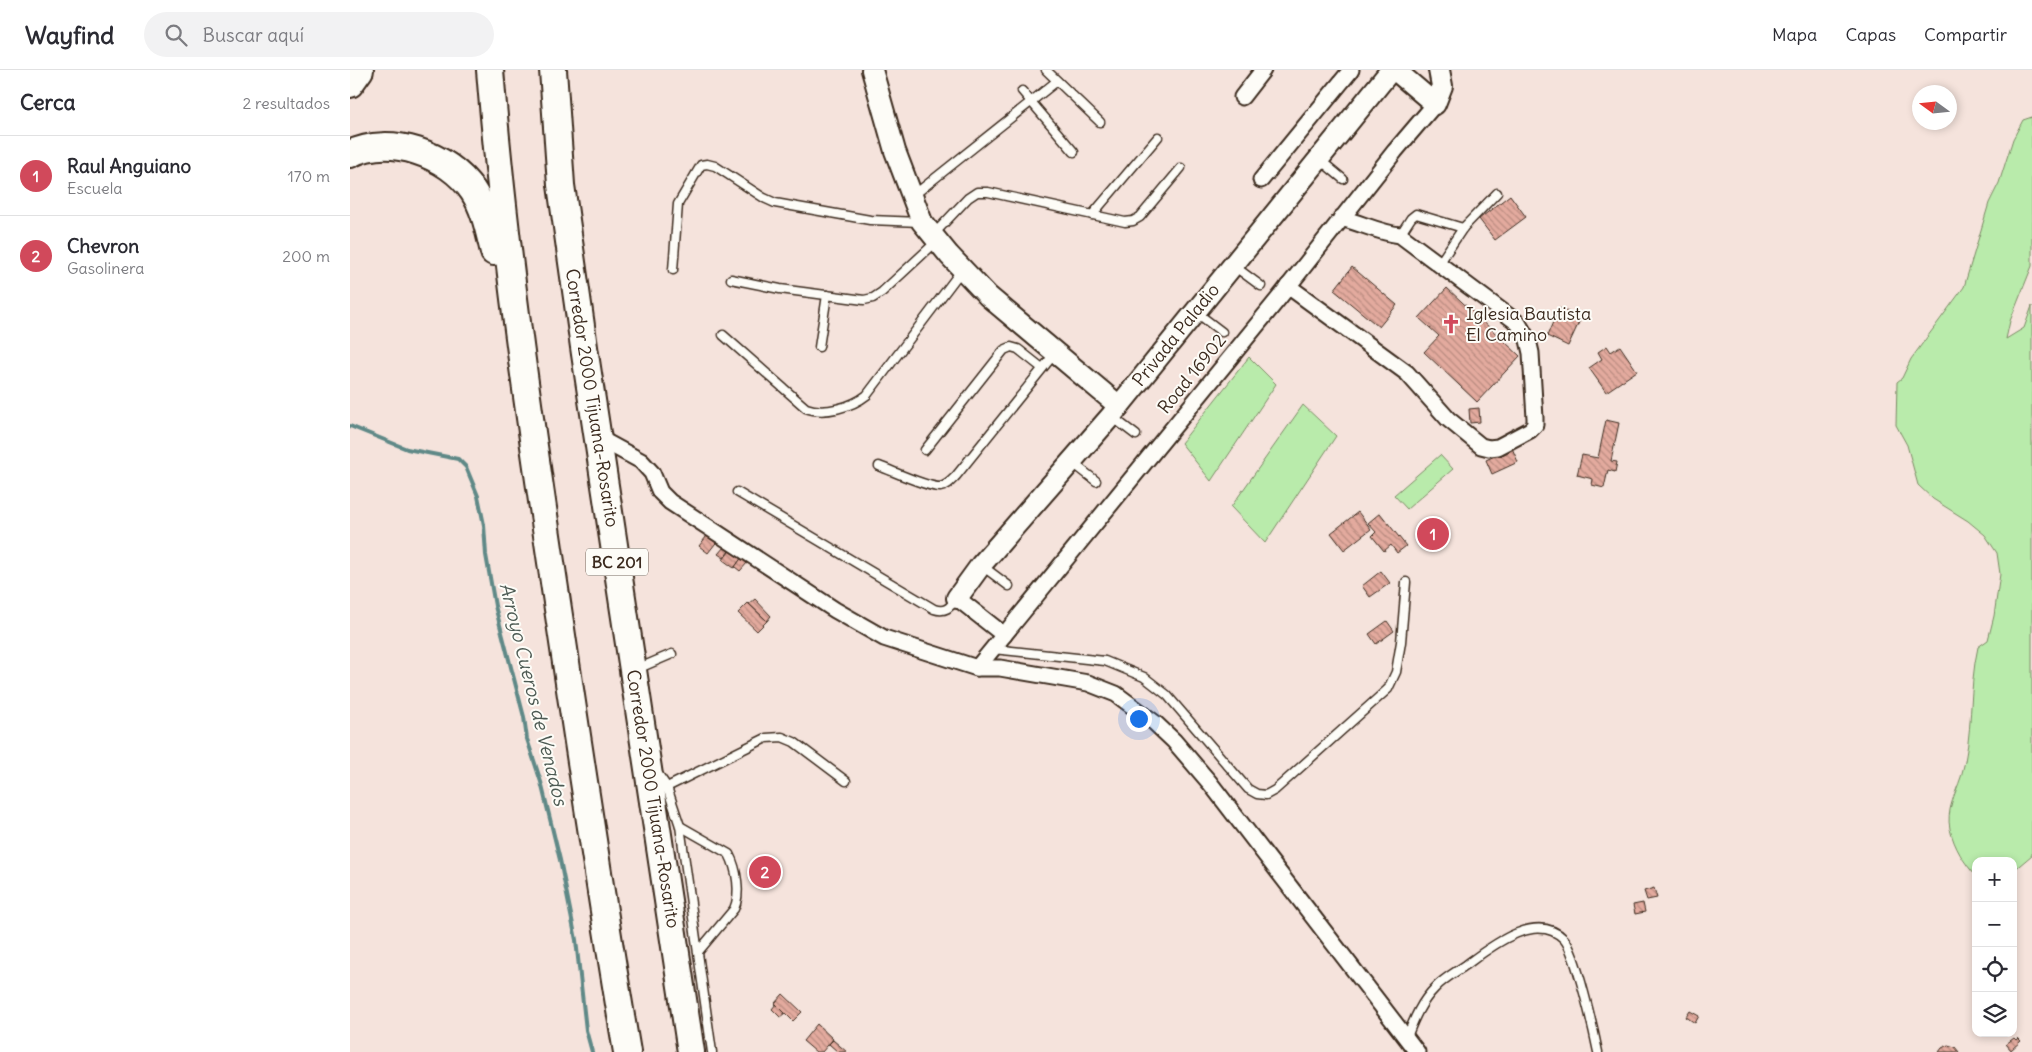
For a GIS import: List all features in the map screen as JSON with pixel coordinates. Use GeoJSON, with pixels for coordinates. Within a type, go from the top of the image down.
{"type":"FeatureCollection","features":[{"type":"Feature","properties":{"kind":"highway"},"geometry":{"type":"LineString","coordinates":[[350,84],[360,70]]}},
{"type":"Feature","properties":{"kind":"highway"},"geometry":{"type":"LineString","coordinates":[[490,70],[500,185],[523,364],[573,708],[627,1052]]}},
{"type":"Feature","properties":{"kind":"highway","name":"Corredor 2000 Tijuana-Rosarito"},"geometry":{"type":"LineString","coordinates":[[553,70],[561,185],[597,438],[647,761],[660,791],[691,1052]]}},
{"type":"Feature","properties":{"kind":"highway"},"geometry":{"type":"LineString","coordinates":[[350,154],[361,149],[378,146],[416,151],[448,166],[473,191],[485,216],[523,364]]}},
{"type":"Feature","properties":{"kind":"street"},"geometry":{"type":"LineString","coordinates":[[872,70],[895,150],[912,196],[931,233],[1049,360],[1115,411]]}},
{"type":"Feature","properties":{"kind":"street"},"geometry":{"type":"LineString","coordinates":[[1242,97],[1263,70]]}},
{"type":"Feature","properties":{"kind":"street"},"geometry":{"type":"LineString","coordinates":[[1261,180],[1351,70]]}},
{"type":"Feature","properties":{"kind":"street"},"geometry":{"type":"LineString","coordinates":[[1393,70],[1435,104],[1442,86],[1439,70]]}},
{"type":"Feature","properties":{"kind":"street","name":"Privada Paladio"},"geometry":{"type":"LineString","coordinates":[[957,598],[981,565],[1115,411],[1393,70]]}},
{"type":"Feature","properties":{"kind":"street","name":"Road 16902"},"geometry":{"type":"LineString","coordinates":[[978,668],[1435,104]]}},
{"type":"Feature","properties":{"kind":"street"},"geometry":{"type":"LineString","coordinates":[[1288,286],[1406,373],[1448,420],[1481,446],[1489,448],[1498,447],[1530,430],[1535,425],[1531,352],[1528,340],[1518,323],[1400,235],[1386,234],[1360,222],[1341,218]]}},
{"type":"Feature","properties":{"kind":"street"},"geometry":{"type":"LineString","coordinates":[[597,438],[641,461],[652,473],[660,492],[670,502],[835,610],[884,638],[978,668],[1000,668],[1088,683],[1116,694],[1155,723],[1174,741],[1210,783],[1417,1052]]}},
{"type":"Feature","properties":{"kind":"street"},"geometry":{"type":"LineString","coordinates":[[957,598],[1004,635]]}},
{"type":"Feature","properties":{"kind":"lane"},"geometry":{"type":"LineString","coordinates":[[1046,70],[1100,122]]}},
{"type":"Feature","properties":{"kind":"lane"},"geometry":{"type":"LineString","coordinates":[[912,196],[1057,81]]}},
{"type":"Feature","properties":{"kind":"lane"},"geometry":{"type":"LineString","coordinates":[[1022,91],[1074,152]]}},
{"type":"Feature","properties":{"kind":"lane"},"geometry":{"type":"LineString","coordinates":[[1092,215],[1158,136]]}},
{"type":"Feature","properties":{"kind":"lane"},"geometry":{"type":"LineString","coordinates":[[1319,159],[1343,179]]}},
{"type":"Feature","properties":{"kind":"lane"},"geometry":{"type":"LineString","coordinates":[[673,270],[678,204],[701,165],[707,164],[715,166],[764,198],[775,203],[931,233]]}},
{"type":"Feature","properties":{"kind":"lane"},"geometry":{"type":"LineString","coordinates":[[731,279],[854,299],[873,298],[882,292],[931,233],[968,198],[977,192],[988,192],[1125,222],[1133,221],[1140,217],[1181,168]]}},
{"type":"Feature","properties":{"kind":"lane"},"geometry":{"type":"LineString","coordinates":[[1439,264],[1463,228],[1496,193]]}},
{"type":"Feature","properties":{"kind":"lane"},"geometry":{"type":"LineString","coordinates":[[1400,235],[1411,218],[1416,214],[1463,228]]}},
{"type":"Feature","properties":{"kind":"lane"},"geometry":{"type":"LineString","coordinates":[[1233,265],[1261,286]]}},
{"type":"Feature","properties":{"kind":"lane"},"geometry":{"type":"LineString","coordinates":[[723,335],[806,408],[816,412],[850,404],[859,401],[867,395],[963,269]]}},
{"type":"Feature","properties":{"kind":"lane"},"geometry":{"type":"LineString","coordinates":[[819,347],[827,295]]}},
{"type":"Feature","properties":{"kind":"lane"},"geometry":{"type":"LineString","coordinates":[[1195,311],[1222,332]]}},
{"type":"Feature","properties":{"kind":"lane"},"geometry":{"type":"LineString","coordinates":[[879,466],[931,485],[940,487],[948,484],[1049,360],[1011,347],[1004,350],[925,450]]}},
{"type":"Feature","properties":{"kind":"lane"},"geometry":{"type":"LineString","coordinates":[[1115,411],[1136,434]]}},
{"type":"Feature","properties":{"kind":"lane"},"geometry":{"type":"LineString","coordinates":[[1071,462],[1096,481]]}},
{"type":"Feature","properties":{"kind":"lane"},"geometry":{"type":"LineString","coordinates":[[737,492],[934,609],[941,611],[948,609],[957,598]]}},
{"type":"Feature","properties":{"kind":"lane"},"geometry":{"type":"LineString","coordinates":[[981,565],[1009,586]]}},
{"type":"Feature","properties":{"kind":"lane"},"geometry":{"type":"LineString","coordinates":[[993,649],[1105,662],[1144,676],[1167,695],[1248,789],[1257,794],[1266,795],[1275,790],[1388,689],[1396,672],[1401,642],[1406,582]]}},
{"type":"Feature","properties":{"kind":"lane"},"geometry":{"type":"LineString","coordinates":[[633,671],[672,654]]}},
{"type":"Feature","properties":{"kind":"lane"},"geometry":{"type":"LineString","coordinates":[[712,1052],[680,826],[660,791],[766,738],[782,737],[794,742],[846,781]]}},
{"type":"Feature","properties":{"kind":"lane"},"geometry":{"type":"LineString","coordinates":[[680,826],[729,854],[733,862],[738,892],[738,902],[734,909],[698,952]]}},
{"type":"Feature","properties":{"kind":"lane"},"geometry":{"type":"LineString","coordinates":[[1407,1038],[1420,1007],[1435,987],[1503,938],[1530,928],[1550,930],[1564,939],[1571,951],[1594,1029],[1598,1052]]}},
{"type":"Feature","properties":{"kind":"green space"},"geometry":{"type":"Polygon","coordinates":[[[2032,117],[2032,266],[2010,321],[2006,339],[2024,328],[2032,306],[2032,855],[2017,868],[2017,857],[1972,857],[1972,871],[1957,848],[1952,836],[1949,815],[1961,777],[1968,745],[1973,680],[1978,647],[1988,640],[1994,616],[2000,574],[1997,553],[1985,535],[1968,521],[1933,499],[1918,485],[1907,445],[1896,425],[1897,382],[1902,378],[1911,359],[1964,287],[1989,203],[1999,183],[2013,139],[2023,120],[2032,117]]]}},
{"type":"Feature","properties":{"kind":"green space"},"geometry":{"type":"Polygon","coordinates":[[[1249,357],[1276,384],[1211,481],[1181,443],[1249,357]]]}},
{"type":"Feature","properties":{"kind":"green space"},"geometry":{"type":"Polygon","coordinates":[[[1303,405],[1336,436],[1265,543],[1231,507],[1303,405]]]}},
{"type":"Feature","properties":{"kind":"green space"},"geometry":{"type":"Polygon","coordinates":[[[1440,455],[1453,469],[1407,509],[1394,495],[1440,455]]]}},
{"type":"Feature","properties":{"kind":"building"},"geometry":{"type":"Polygon","coordinates":[[[1510,195],[1526,217],[1495,240],[1479,219],[1510,195]]]}},
{"type":"Feature","properties":{"kind":"building"},"geometry":{"type":"Polygon","coordinates":[[[1352,267],[1397,305],[1379,327],[1334,290],[1352,267]]]}},
{"type":"Feature","properties":{"kind":"building"},"geometry":{"type":"Polygon","coordinates":[[[1447,288],[1520,356],[1477,402],[1424,352],[1439,336],[1419,318],[1447,288]]]}},
{"type":"Feature","properties":{"kind":"building"},"geometry":{"type":"Polygon","coordinates":[[[1559,308],[1581,318],[1568,346],[1547,336],[1559,308]]]}},
{"type":"Feature","properties":{"kind":"building"},"geometry":{"type":"Polygon","coordinates":[[[1607,346],[1611,352],[1620,346],[1637,371],[1606,392],[1589,368],[1602,359],[1598,352],[1607,346]]]}},
{"type":"Feature","properties":{"kind":"building"},"geometry":{"type":"Polygon","coordinates":[[[1479,408],[1480,422],[1470,423],[1469,409],[1479,408]]]}},
{"type":"Feature","properties":{"kind":"building"},"geometry":{"type":"Polygon","coordinates":[[[1606,420],[1619,423],[1611,461],[1617,462],[1615,472],[1608,470],[1604,488],[1592,485],[1593,479],[1577,475],[1582,455],[1598,458],[1606,420]]]}},
{"type":"Feature","properties":{"kind":"building"},"geometry":{"type":"Polygon","coordinates":[[[1512,448],[1518,462],[1492,474],[1486,460],[1512,448]]]}},
{"type":"Feature","properties":{"kind":"building"},"geometry":{"type":"Polygon","coordinates":[[[1358,512],[1371,529],[1344,550],[1331,533],[1358,512]]]}},
{"type":"Feature","properties":{"kind":"building"},"geometry":{"type":"Polygon","coordinates":[[[1380,513],[1406,546],[1397,553],[1391,545],[1384,551],[1372,536],[1376,532],[1368,523],[1380,513]]]}},
{"type":"Feature","properties":{"kind":"building"},"geometry":{"type":"Polygon","coordinates":[[[710,532],[719,539],[708,553],[699,546],[710,532]]]}},
{"type":"Feature","properties":{"kind":"building"},"geometry":{"type":"Polygon","coordinates":[[[724,547],[729,551],[724,558],[718,554],[724,547]]]}},
{"type":"Feature","properties":{"kind":"building"},"geometry":{"type":"Polygon","coordinates":[[[732,548],[743,556],[734,568],[723,560],[732,548]]]}},
{"type":"Feature","properties":{"kind":"building"},"geometry":{"type":"Polygon","coordinates":[[[742,557],[748,562],[740,571],[735,567],[742,557]]]}},
{"type":"Feature","properties":{"kind":"building"},"geometry":{"type":"Polygon","coordinates":[[[1381,571],[1390,583],[1370,597],[1362,586],[1381,571]]]}},
{"type":"Feature","properties":{"kind":"building"},"geometry":{"type":"Polygon","coordinates":[[[755,599],[771,616],[767,621],[749,604],[755,599]]]}},
{"type":"Feature","properties":{"kind":"building"},"geometry":{"type":"Polygon","coordinates":[[[748,603],[767,621],[757,631],[738,613],[748,603]]]}},
{"type":"Feature","properties":{"kind":"building"},"geometry":{"type":"Polygon","coordinates":[[[1387,621],[1394,631],[1376,644],[1369,634],[1387,621]]]}},
{"type":"Feature","properties":{"kind":"building"},"geometry":{"type":"Polygon","coordinates":[[[1654,888],[1657,898],[1647,900],[1644,891],[1654,888]]]}},
{"type":"Feature","properties":{"kind":"building"},"geometry":{"type":"Polygon","coordinates":[[[1643,903],[1645,912],[1635,914],[1633,905],[1643,903]]]}},
{"type":"Feature","properties":{"kind":"building"},"geometry":{"type":"Polygon","coordinates":[[[783,994],[802,1012],[793,1021],[775,1003],[783,994]]]}},
{"type":"Feature","properties":{"kind":"building"},"geometry":{"type":"Polygon","coordinates":[[[776,1004],[785,1013],[780,1017],[772,1009],[776,1004]]]}},
{"type":"Feature","properties":{"kind":"building"},"geometry":{"type":"Polygon","coordinates":[[[1690,1011],[1699,1016],[1695,1023],[1686,1017],[1690,1011]]]}},
{"type":"Feature","properties":{"kind":"building"},"geometry":{"type":"Polygon","coordinates":[[[817,1024],[833,1039],[822,1052],[816,1052],[803,1041],[817,1024]]]}},
{"type":"Feature","properties":{"kind":"building"},"geometry":{"type":"Polygon","coordinates":[[[2014,1038],[2016,1040],[2018,1038],[2021,1041],[2011,1050],[2006,1044],[2014,1038]]]}},
{"type":"Feature","properties":{"kind":"building"},"geometry":{"type":"Polygon","coordinates":[[[833,1040],[847,1052],[838,1052],[829,1044],[833,1040]]]}},
{"type":"Feature","properties":{"kind":"building"},"geometry":{"type":"Polygon","coordinates":[[[1948,1045],[1955,1047],[1959,1052],[1939,1052],[1948,1045]]]}},
{"type":"Feature","properties":{"kind":"waterway","name":"Arroyo Cueros de Venados"},"geometry":{"type":"LineString","coordinates":[[350,426],[407,449],[458,459],[466,467],[478,496],[484,525],[486,555],[495,606],[524,717],[527,739],[541,782],[560,860],[576,940],[586,1030],[592,1052]]}},
{"type":"Feature","properties":{"kind":"place","name":"Iglesia Bautista El Camino"},"geometry":{"type":"Point","coordinates":[1451,324]}},
{"type":"Feature","properties":{"kind":"place","name":"Raul Anguiano"},"geometry":{"type":"Point","coordinates":[1433,534]}},
{"type":"Feature","properties":{"kind":"place","name":"Chevron"},"geometry":{"type":"Point","coordinates":[765,872]}}]}
